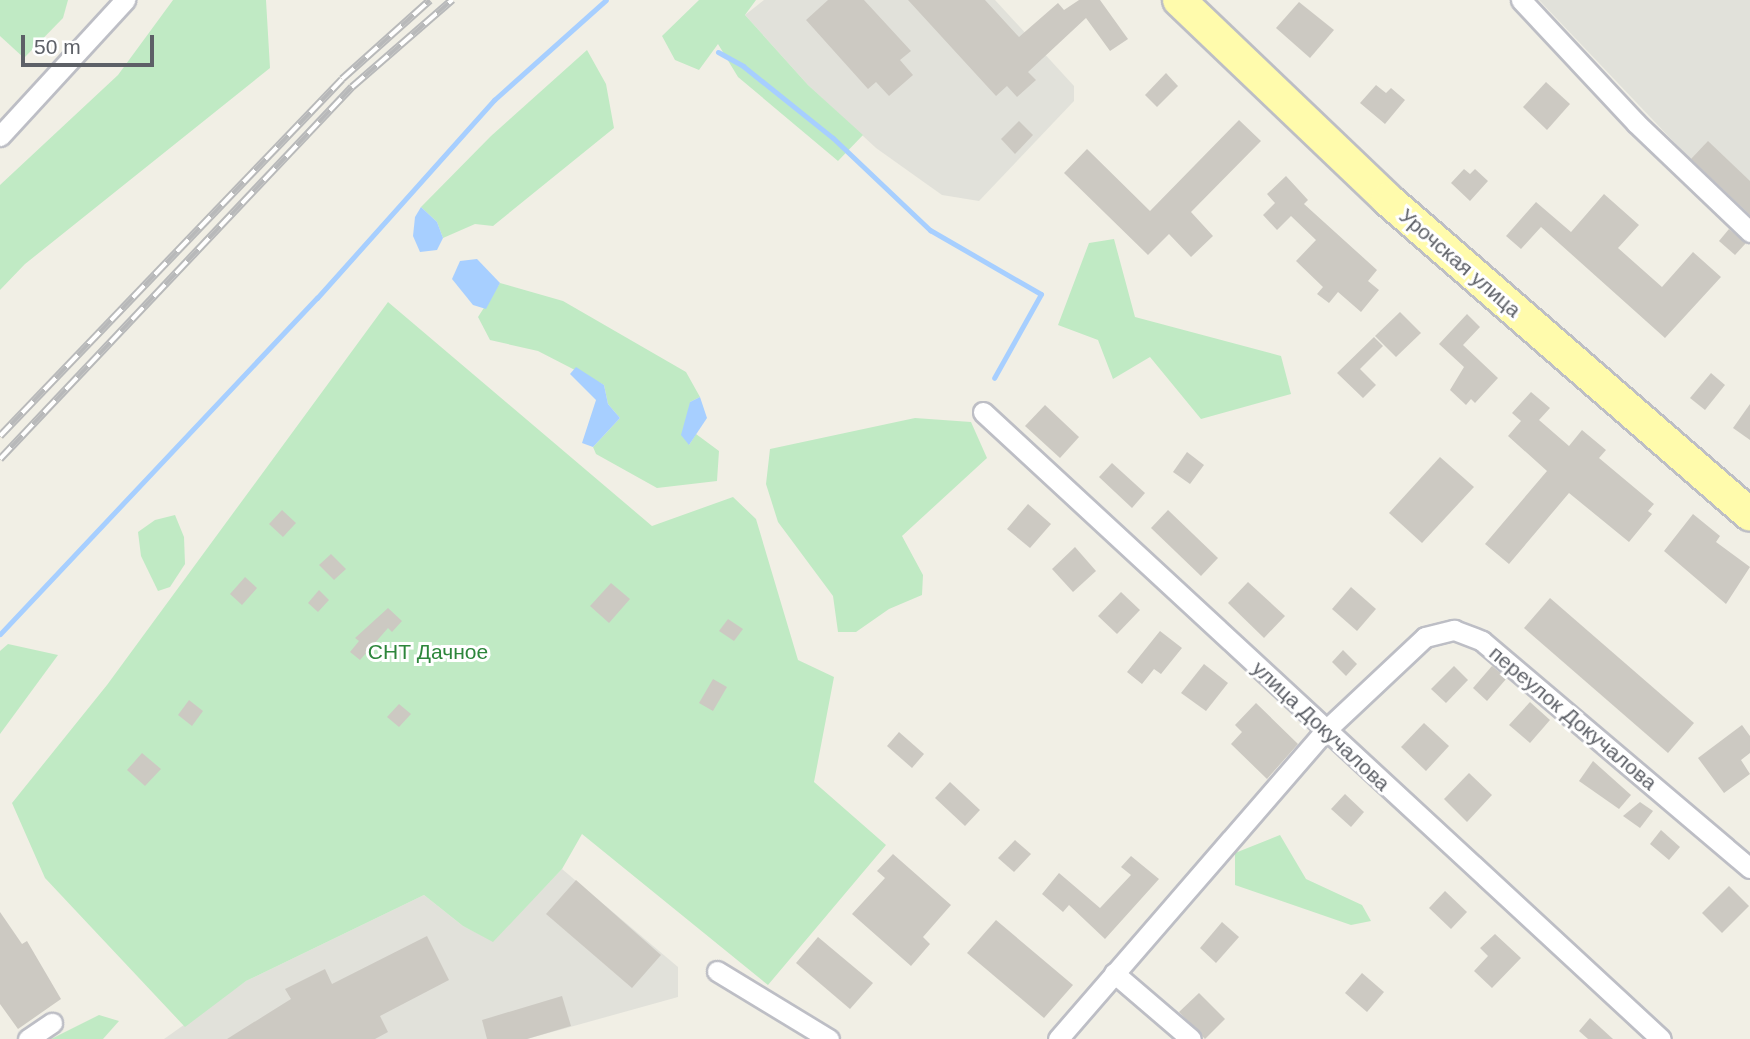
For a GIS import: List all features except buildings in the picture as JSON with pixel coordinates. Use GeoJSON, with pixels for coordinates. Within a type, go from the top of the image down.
{"type":"FeatureCollection","features":[{"type":"Feature","properties":{"kind":"main road","name":"Урочская улица"},"geometry":{"type":"LineString","coordinates":[[1180,0],[1387,200],[1750,515]]}},
{"type":"Feature","properties":{"kind":"street"},"geometry":{"type":"LineString","coordinates":[[0,136],[125,0]]}},
{"type":"Feature","properties":{"kind":"street"},"geometry":{"type":"LineString","coordinates":[[1521,0],[1636,123],[1750,232]]}},
{"type":"Feature","properties":{"kind":"street","name":"улица Докучалова"},"geometry":{"type":"LineString","coordinates":[[983,412],[1661,1039]]}},
{"type":"Feature","properties":{"kind":"street","name":"переулок Докучалова"},"geometry":{"type":"LineString","coordinates":[[1058,1039],[1326,730],[1425,638],[1454,630],[1482,641],[1750,868]]}},
{"type":"Feature","properties":{"kind":"street"},"geometry":{"type":"LineString","coordinates":[[717,971],[829,1039]]}},
{"type":"Feature","properties":{"kind":"street"},"geometry":{"type":"LineString","coordinates":[[1114,973],[1191,1039]]}},
{"type":"Feature","properties":{"kind":"street"},"geometry":{"type":"LineString","coordinates":[[28,1039],[52,1023]]}},
{"type":"Feature","properties":{"kind":"shaded area"},"geometry":{"type":"Polygon","coordinates":[[[764,0],[995,0],[1074,86],[1074,101],[979,201],[942,195],[876,148],[808,85],[745,15],[764,0]]]}},
{"type":"Feature","properties":{"kind":"shaded area"},"geometry":{"type":"Polygon","coordinates":[[[1539,0],[1750,0],[1750,216],[1691,160],[1539,0]]]}},
{"type":"Feature","properties":{"kind":"shaded area"},"geometry":{"type":"Polygon","coordinates":[[[562,869],[678,967],[678,997],[527,1039],[164,1039],[246,981],[424,895],[463,926],[493,941],[562,869]]]}},
{"type":"Feature","properties":{"kind":"green space"},"geometry":{"type":"Polygon","coordinates":[[[0,0],[68,0],[63,18],[24,58],[0,36],[0,0]]]}},
{"type":"Feature","properties":{"kind":"green space"},"geometry":{"type":"Polygon","coordinates":[[[173,0],[266,0],[270,68],[25,264],[0,290],[0,185],[118,75],[173,0]]]}},
{"type":"Feature","properties":{"kind":"green space"},"geometry":{"type":"Polygon","coordinates":[[[699,0],[756,0],[745,15],[808,85],[863,135],[838,161],[738,77],[718,44],[699,70],[675,60],[662,36],[699,0]]]}},
{"type":"Feature","properties":{"kind":"green space"},"geometry":{"type":"Polygon","coordinates":[[[587,50],[606,84],[614,128],[493,226],[475,224],[443,238],[437,222],[421,207],[491,136],[587,50]]]}},
{"type":"Feature","properties":{"kind":"green space"},"geometry":{"type":"Polygon","coordinates":[[[1114,239],[1135,317],[1281,356],[1291,394],[1201,419],[1150,357],[1113,379],[1098,340],[1058,325],[1089,243],[1114,239]]]}},
{"type":"Feature","properties":{"kind":"green space"},"geometry":{"type":"Polygon","coordinates":[[[500,283],[563,301],[686,372],[700,397],[690,402],[689,445],[696,434],[719,451],[717,481],[657,488],[596,454],[593,447],[620,418],[608,404],[604,385],[538,351],[490,340],[478,317],[500,283]]]}},
{"type":"Feature","properties":{"kind":"green space","name":"СНТ Дачное"},"geometry":{"type":"Polygon","coordinates":[[[388,302],[652,526],[733,497],[756,519],[798,660],[834,677],[814,782],[886,845],[768,985],[582,834],[562,869],[493,942],[463,926],[424,895],[246,981],[185,1027],[45,878],[12,803],[107,685],[388,302]]]}},
{"type":"Feature","properties":{"kind":"green space"},"geometry":{"type":"Polygon","coordinates":[[[915,418],[971,422],[987,458],[902,536],[923,575],[922,595],[889,609],[856,632],[838,632],[833,596],[778,522],[766,484],[770,449],[915,418]]]}},
{"type":"Feature","properties":{"kind":"green space"},"geometry":{"type":"Polygon","coordinates":[[[175,515],[184,537],[185,564],[170,587],[158,591],[141,556],[138,532],[155,520],[175,515]]]}},
{"type":"Feature","properties":{"kind":"green space"},"geometry":{"type":"Polygon","coordinates":[[[8,644],[58,655],[0,734],[0,651],[8,644]]]}},
{"type":"Feature","properties":{"kind":"green space"},"geometry":{"type":"Polygon","coordinates":[[[1280,835],[1306,879],[1362,905],[1371,921],[1351,925],[1235,885],[1235,853],[1280,835]]]}},
{"type":"Feature","properties":{"kind":"green space"},"geometry":{"type":"Polygon","coordinates":[[[99,1015],[119,1021],[103,1039],[51,1039],[99,1015]]]}},
{"type":"Feature","properties":{"kind":"water"},"geometry":{"type":"Polygon","coordinates":[[[421,207],[437,222],[443,238],[437,250],[420,252],[413,236],[415,217],[421,207]]]}},
{"type":"Feature","properties":{"kind":"water"},"geometry":{"type":"Polygon","coordinates":[[[477,259],[500,283],[486,309],[473,305],[452,279],[460,261],[477,259]]]}},
{"type":"Feature","properties":{"kind":"water"},"geometry":{"type":"Polygon","coordinates":[[[576,367],[604,385],[608,404],[620,418],[593,447],[582,443],[596,400],[570,374],[576,367]]]}},
{"type":"Feature","properties":{"kind":"water"},"geometry":{"type":"Polygon","coordinates":[[[700,397],[707,418],[689,445],[681,435],[690,402],[700,397]]]}},
{"type":"Feature","properties":{"kind":"waterway"},"geometry":{"type":"LineString","coordinates":[[0,634],[317,298],[494,100],[606,0]]}},
{"type":"Feature","properties":{"kind":"waterway"},"geometry":{"type":"LineString","coordinates":[[718,52],[743,66],[833,138],[930,230],[1041,294],[994,378]]}},
{"type":"Feature","properties":{"kind":"railway"},"geometry":{"type":"LineString","coordinates":[[0,436],[342,79],[430,0]]}},
{"type":"Feature","properties":{"kind":"railway"},"geometry":{"type":"LineString","coordinates":[[0,459],[352,87],[452,0]]}}]}
